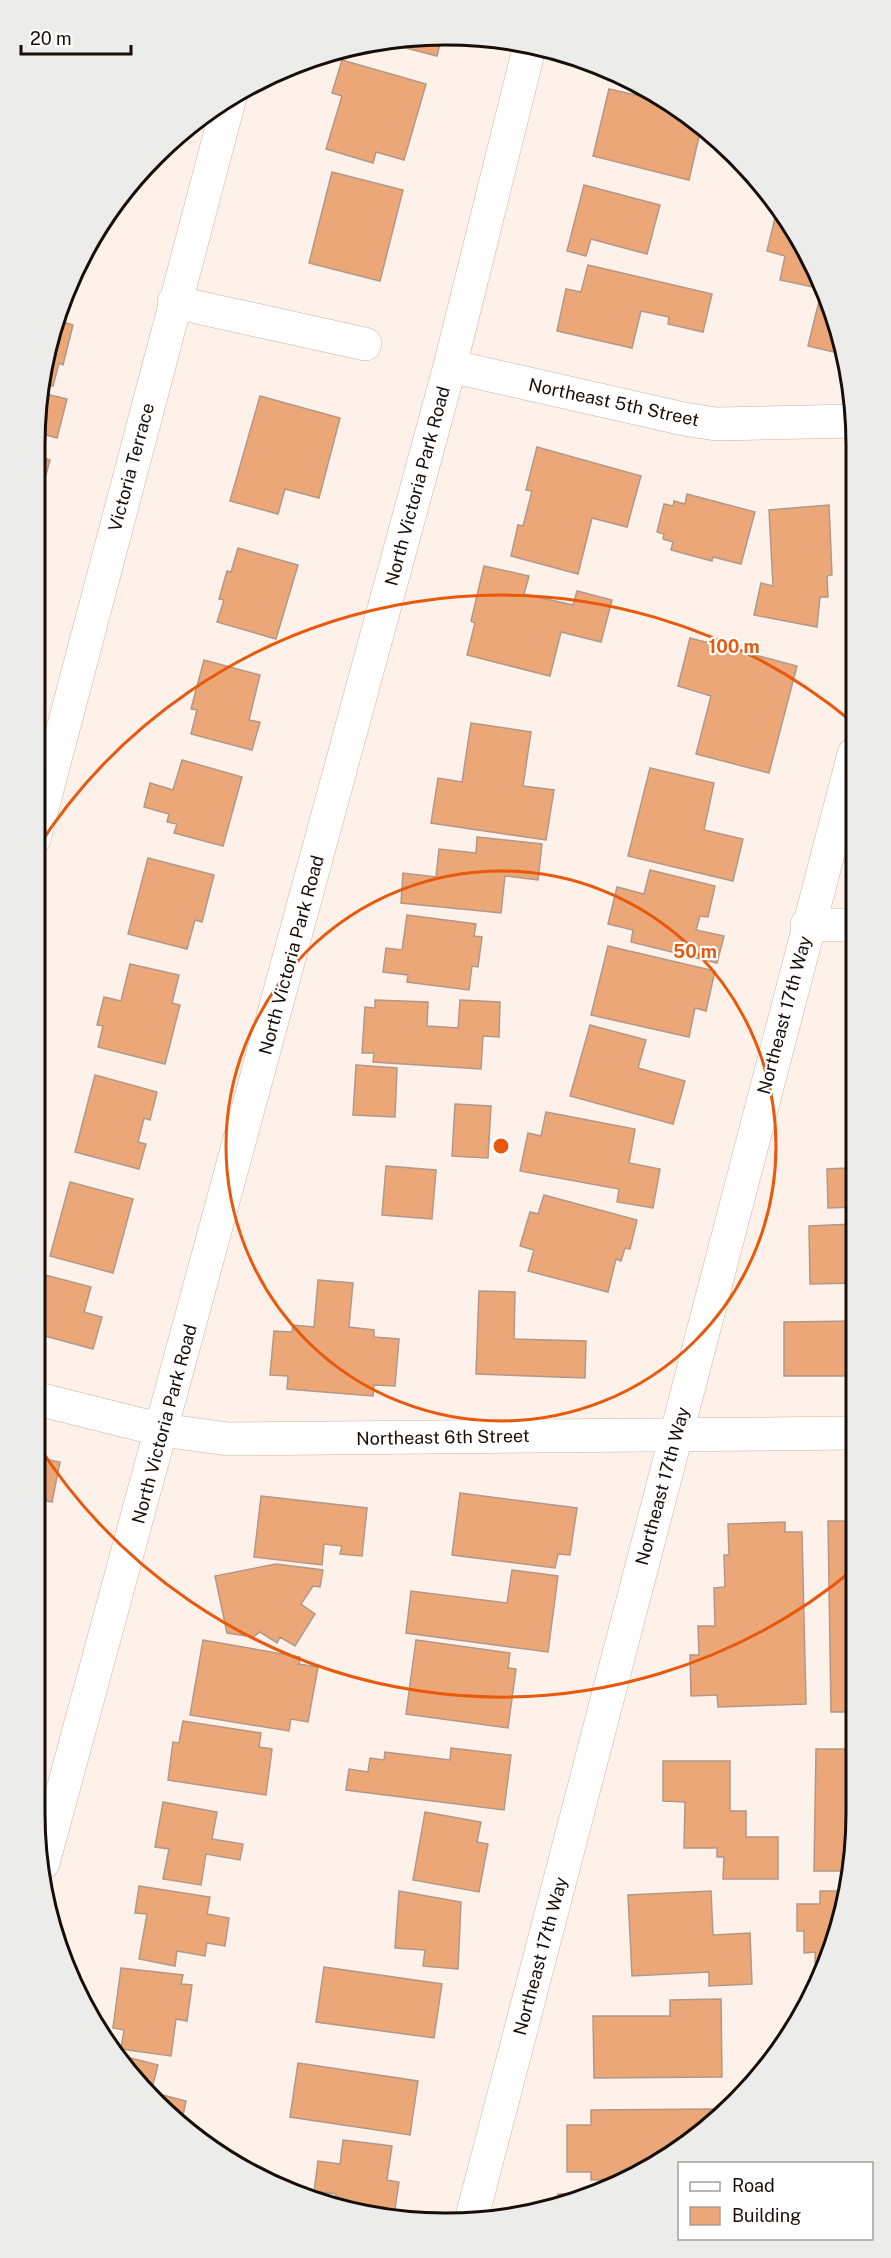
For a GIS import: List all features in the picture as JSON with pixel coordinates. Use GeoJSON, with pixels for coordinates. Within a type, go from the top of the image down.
{"type":"FeatureCollection","features":[{"type":"Feature","properties":{"kind":"street","name":"North Victoria Park Road"},"geometry":{"type":"LineString","coordinates":[[46,1840],[162,1430],[450,366],[528,54]]}},
{"type":"Feature","properties":{"kind":"street","name":"Victoria Terrace"},"geometry":{"type":"LineString","coordinates":[[45,796],[226,110]]}},
{"type":"Feature","properties":{"kind":"street"},"geometry":{"type":"LineString","coordinates":[[174,303],[365,344]]}},
{"type":"Feature","properties":{"kind":"street","name":"Northeast 5th Street"},"geometry":{"type":"LineString","coordinates":[[450,366],[684,419],[716,424],[845,421]]}},
{"type":"Feature","properties":{"kind":"street","name":"Northeast 17th Way"},"geometry":{"type":"LineString","coordinates":[[473,2212],[807,925],[846,783]]}},
{"type":"Feature","properties":{"kind":"street"},"geometry":{"type":"LineString","coordinates":[[807,925],[846,925]]}},
{"type":"Feature","properties":{"kind":"street","name":"Northeast 6th Street"},"geometry":{"type":"LineString","coordinates":[[45,1401],[162,1430],[228,1439],[846,1433]]}},
{"type":"Feature","properties":{"kind":"building"},"geometry":{"type":"Polygon","coordinates":[[[440,45],[437,56],[403,47],[440,45]]]}},
{"type":"Feature","properties":{"kind":"building"},"geometry":{"type":"Polygon","coordinates":[[[342,60],[426,84],[404,160],[376,152],[373,163],[326,149],[342,96],[332,93],[342,60]]]}},
{"type":"Feature","properties":{"kind":"building"},"geometry":{"type":"Polygon","coordinates":[[[609,89],[641,96],[668,112],[699,136],[689,180],[593,156],[609,89]]]}},
{"type":"Feature","properties":{"kind":"building"},"geometry":{"type":"Polygon","coordinates":[[[332,172],[403,190],[380,281],[309,263],[332,172]]]}},
{"type":"Feature","properties":{"kind":"building"},"geometry":{"type":"Polygon","coordinates":[[[584,185],[660,205],[647,254],[591,239],[586,256],[567,251],[584,185]]]}},
{"type":"Feature","properties":{"kind":"building"},"geometry":{"type":"Polygon","coordinates":[[[775,218],[814,287],[780,280],[785,256],[767,251],[775,218]]]}},
{"type":"Feature","properties":{"kind":"building"},"geometry":{"type":"Polygon","coordinates":[[[588,265],[712,294],[703,332],[668,324],[669,317],[641,311],[632,348],[557,331],[566,289],[581,292],[588,265]]]}},
{"type":"Feature","properties":{"kind":"building"},"geometry":{"type":"Polygon","coordinates":[[[819,301],[834,352],[808,346],[819,301]]]}},
{"type":"Feature","properties":{"kind":"building"},"geometry":{"type":"Polygon","coordinates":[[[64,322],[73,325],[63,365],[59,363],[53,386],[49,385],[64,322]]]}},
{"type":"Feature","properties":{"kind":"building"},"geometry":{"type":"Polygon","coordinates":[[[48,394],[67,399],[57,438],[45,435],[48,394]]]}},
{"type":"Feature","properties":{"kind":"building"},"geometry":{"type":"Polygon","coordinates":[[[260,396],[340,418],[319,498],[285,489],[278,514],[230,501],[260,396]]]}},
{"type":"Feature","properties":{"kind":"building"},"geometry":{"type":"Polygon","coordinates":[[[537,447],[641,476],[627,527],[592,518],[578,574],[511,556],[518,525],[523,526],[532,491],[526,490],[537,447]]]}},
{"type":"Feature","properties":{"kind":"building"},"geometry":{"type":"Polygon","coordinates":[[[45,458],[50,460],[45,479],[45,458]]]}},
{"type":"Feature","properties":{"kind":"building"},"geometry":{"type":"Polygon","coordinates":[[[687,494],[755,512],[741,564],[713,557],[712,561],[671,550],[673,542],[663,539],[664,534],[657,532],[664,504],[673,506],[674,501],[685,504],[687,494]]]}},
{"type":"Feature","properties":{"kind":"building"},"geometry":{"type":"Polygon","coordinates":[[[829,505],[832,575],[827,576],[828,597],[820,597],[817,627],[754,615],[761,583],[773,586],[769,510],[829,505]]]}},
{"type":"Feature","properties":{"kind":"building"},"geometry":{"type":"Polygon","coordinates":[[[238,548],[298,565],[276,639],[217,622],[224,600],[219,599],[227,571],[231,572],[238,548]]]}},
{"type":"Feature","properties":{"kind":"building"},"geometry":{"type":"Polygon","coordinates":[[[484,566],[529,576],[524,594],[573,605],[577,591],[612,600],[601,642],[561,632],[550,676],[467,655],[475,623],[471,621],[484,566]]]}},
{"type":"Feature","properties":{"kind":"building"},"geometry":{"type":"Polygon","coordinates":[[[690,638],[797,666],[769,773],[696,754],[711,696],[678,686],[690,638]]]}},
{"type":"Feature","properties":{"kind":"building"},"geometry":{"type":"Polygon","coordinates":[[[204,660],[260,675],[249,720],[260,722],[252,750],[191,734],[197,710],[191,709],[204,660]]]}},
{"type":"Feature","properties":{"kind":"building"},"geometry":{"type":"Polygon","coordinates":[[[471,723],[531,732],[523,786],[554,790],[546,840],[431,823],[438,778],[462,782],[471,723]]]}},
{"type":"Feature","properties":{"kind":"building"},"geometry":{"type":"Polygon","coordinates":[[[182,760],[242,777],[223,846],[174,833],[177,824],[167,822],[169,814],[144,807],[150,783],[173,790],[182,760]]]}},
{"type":"Feature","properties":{"kind":"building"},"geometry":{"type":"Polygon","coordinates":[[[650,768],[714,783],[704,830],[743,839],[733,881],[628,856],[650,768]]]}},
{"type":"Feature","properties":{"kind":"building"},"geometry":{"type":"Polygon","coordinates":[[[477,837],[542,844],[538,880],[505,876],[501,913],[401,903],[403,873],[436,877],[439,849],[476,853],[477,837]]]}},
{"type":"Feature","properties":{"kind":"building"},"geometry":{"type":"Polygon","coordinates":[[[148,858],[214,875],[202,922],[195,920],[187,949],[128,934],[148,858]]]}},
{"type":"Feature","properties":{"kind":"building"},"geometry":{"type":"Polygon","coordinates":[[[650,870],[715,886],[708,917],[700,916],[696,930],[724,936],[717,963],[631,942],[633,930],[608,924],[617,887],[644,894],[650,870]]]}},
{"type":"Feature","properties":{"kind":"building"},"geometry":{"type":"Polygon","coordinates":[[[407,915],[476,924],[474,936],[482,937],[478,967],[472,966],[469,990],[407,982],[408,975],[383,972],[386,948],[402,950],[407,915]]]}},
{"type":"Feature","properties":{"kind":"building"},"geometry":{"type":"Polygon","coordinates":[[[608,946],[715,971],[706,1011],[695,1008],[689,1037],[591,1015],[608,946]]]}},
{"type":"Feature","properties":{"kind":"building"},"geometry":{"type":"Polygon","coordinates":[[[130,964],[179,975],[172,1003],[180,1005],[165,1064],[98,1047],[103,1026],[97,1025],[104,997],[121,1001],[130,964]]]}},
{"type":"Feature","properties":{"kind":"building"},"geometry":{"type":"Polygon","coordinates":[[[375,1000],[428,1002],[427,1026],[458,1028],[460,1000],[500,1002],[499,1037],[483,1036],[481,1069],[373,1062],[374,1053],[362,1053],[365,1007],[375,1008],[375,1000]]]}},
{"type":"Feature","properties":{"kind":"building"},"geometry":{"type":"Polygon","coordinates":[[[590,1025],[646,1040],[638,1068],[685,1081],[673,1124],[570,1096],[590,1025]]]}},
{"type":"Feature","properties":{"kind":"building"},"geometry":{"type":"Polygon","coordinates":[[[356,1065],[397,1068],[395,1117],[353,1115],[356,1065]]]}},
{"type":"Feature","properties":{"kind":"building"},"geometry":{"type":"Polygon","coordinates":[[[95,1075],[157,1092],[150,1120],[144,1118],[138,1142],[146,1144],[139,1169],[75,1152],[95,1075]]]}},
{"type":"Feature","properties":{"kind":"building"},"geometry":{"type":"Polygon","coordinates":[[[455,1104],[491,1106],[488,1158],[452,1156],[455,1104]]]}},
{"type":"Feature","properties":{"kind":"building"},"geometry":{"type":"Polygon","coordinates":[[[546,1112],[635,1129],[629,1163],[660,1169],[653,1208],[617,1202],[619,1189],[520,1171],[528,1133],[541,1136],[546,1112]]]}},
{"type":"Feature","properties":{"kind":"building"},"geometry":{"type":"Polygon","coordinates":[[[386,1166],[436,1170],[432,1219],[382,1215],[386,1166]]]}},
{"type":"Feature","properties":{"kind":"building"},"geometry":{"type":"Polygon","coordinates":[[[846,1168],[846,1207],[828,1208],[827,1169],[846,1168]]]}},
{"type":"Feature","properties":{"kind":"building"},"geometry":{"type":"Polygon","coordinates":[[[70,1182],[133,1199],[113,1273],[50,1256],[70,1182]]]}},
{"type":"Feature","properties":{"kind":"building"},"geometry":{"type":"Polygon","coordinates":[[[544,1195],[637,1220],[630,1249],[625,1248],[621,1261],[616,1259],[608,1292],[528,1271],[534,1250],[520,1246],[530,1212],[538,1214],[544,1195]]]}},
{"type":"Feature","properties":{"kind":"building"},"geometry":{"type":"Polygon","coordinates":[[[846,1224],[846,1283],[810,1284],[809,1226],[846,1224]]]}},
{"type":"Feature","properties":{"kind":"building"},"geometry":{"type":"Polygon","coordinates":[[[45,1275],[91,1287],[84,1312],[102,1317],[93,1349],[45,1336],[45,1275]]]}},
{"type":"Feature","properties":{"kind":"building"},"geometry":{"type":"Polygon","coordinates":[[[318,1280],[353,1283],[349,1327],[374,1330],[374,1337],[399,1339],[395,1386],[374,1385],[373,1396],[287,1389],[288,1376],[270,1375],[274,1331],[292,1332],[293,1325],[314,1327],[318,1280]]]}},
{"type":"Feature","properties":{"kind":"building"},"geometry":{"type":"Polygon","coordinates":[[[479,1291],[515,1292],[514,1339],[586,1341],[585,1378],[476,1374],[479,1291]]]}},
{"type":"Feature","properties":{"kind":"building"},"geometry":{"type":"Polygon","coordinates":[[[846,1321],[846,1376],[784,1376],[784,1322],[846,1321]]]}},
{"type":"Feature","properties":{"kind":"building"},"geometry":{"type":"Polygon","coordinates":[[[45,1459],[60,1462],[52,1502],[45,1500],[45,1459]]]}},
{"type":"Feature","properties":{"kind":"building"},"geometry":{"type":"Polygon","coordinates":[[[460,1493],[577,1508],[570,1555],[558,1554],[555,1568],[452,1555],[460,1493]]]}},
{"type":"Feature","properties":{"kind":"building"},"geometry":{"type":"Polygon","coordinates":[[[261,1496],[367,1508],[362,1556],[340,1554],[342,1546],[324,1544],[322,1565],[254,1557],[261,1496]]]}},
{"type":"Feature","properties":{"kind":"building"},"geometry":{"type":"Polygon","coordinates":[[[828,1521],[846,1521],[846,1712],[831,1712],[828,1521]]]}},
{"type":"Feature","properties":{"kind":"building"},"geometry":{"type":"Polygon","coordinates":[[[785,1522],[785,1532],[802,1532],[806,1704],[718,1707],[717,1695],[691,1696],[690,1655],[699,1655],[698,1626],[715,1626],[714,1588],[725,1587],[724,1555],[729,1555],[728,1524],[785,1522]]]}},
{"type":"Feature","properties":{"kind":"building"},"geometry":{"type":"Polygon","coordinates":[[[276,1564],[323,1570],[320,1587],[313,1586],[301,1604],[315,1614],[295,1646],[280,1637],[277,1643],[260,1632],[253,1637],[227,1633],[215,1576],[276,1564]]]}},
{"type":"Feature","properties":{"kind":"building"},"geometry":{"type":"Polygon","coordinates":[[[512,1570],[558,1576],[548,1652],[406,1633],[411,1591],[507,1603],[512,1570]]]}},
{"type":"Feature","properties":{"kind":"building"},"geometry":{"type":"Polygon","coordinates":[[[203,1640],[300,1657],[299,1664],[318,1667],[308,1722],[291,1719],[289,1731],[190,1715],[203,1640]]]}},
{"type":"Feature","properties":{"kind":"building"},"geometry":{"type":"Polygon","coordinates":[[[416,1640],[510,1653],[508,1668],[516,1669],[508,1728],[406,1714],[416,1640]]]}},
{"type":"Feature","properties":{"kind":"building"},"geometry":{"type":"Polygon","coordinates":[[[183,1721],[261,1733],[259,1747],[272,1749],[266,1795],[168,1780],[173,1742],[179,1743],[183,1721]]]}},
{"type":"Feature","properties":{"kind":"building"},"geometry":{"type":"Polygon","coordinates":[[[451,1748],[511,1755],[504,1810],[346,1790],[349,1769],[368,1772],[370,1758],[384,1760],[385,1752],[450,1760],[451,1748]]]}},
{"type":"Feature","properties":{"kind":"building"},"geometry":{"type":"Polygon","coordinates":[[[816,1749],[846,1749],[846,1812],[842,1871],[814,1871],[816,1749]]]}},
{"type":"Feature","properties":{"kind":"building"},"geometry":{"type":"Polygon","coordinates":[[[663,1761],[730,1761],[730,1811],[746,1811],[746,1837],[778,1837],[778,1879],[723,1879],[724,1857],[717,1857],[717,1848],[684,1848],[685,1802],[663,1801],[663,1761]]]}},
{"type":"Feature","properties":{"kind":"building"},"geometry":{"type":"Polygon","coordinates":[[[163,1802],[217,1812],[212,1839],[243,1844],[240,1860],[206,1854],[201,1885],[163,1879],[169,1849],[155,1847],[163,1802]]]}},
{"type":"Feature","properties":{"kind":"building"},"geometry":{"type":"Polygon","coordinates":[[[425,1812],[481,1822],[477,1842],[488,1844],[479,1892],[413,1880],[425,1812]]]}},
{"type":"Feature","properties":{"kind":"building"},"geometry":{"type":"Polygon","coordinates":[[[139,1886],[210,1897],[207,1914],[229,1918],[225,1946],[207,1943],[205,1956],[177,1951],[175,1966],[139,1959],[147,1914],[135,1913],[139,1886]]]}},
{"type":"Feature","properties":{"kind":"building"},"geometry":{"type":"Polygon","coordinates":[[[399,1891],[461,1902],[458,1969],[423,1966],[425,1950],[395,1948],[399,1891]]]}},
{"type":"Feature","properties":{"kind":"building"},"geometry":{"type":"Polygon","coordinates":[[[711,1891],[713,1935],[750,1933],[752,1984],[709,1986],[709,1972],[632,1976],[628,1895],[711,1891]]]}},
{"type":"Feature","properties":{"kind":"building"},"geometry":{"type":"Polygon","coordinates":[[[820,1891],[838,1891],[815,1967],[815,1952],[804,1953],[804,1931],[797,1931],[797,1904],[820,1904],[820,1891]]]}},
{"type":"Feature","properties":{"kind":"building"},"geometry":{"type":"Polygon","coordinates":[[[324,1967],[442,1984],[434,2038],[316,2022],[324,1967]]]}},
{"type":"Feature","properties":{"kind":"building"},"geometry":{"type":"Polygon","coordinates":[[[121,1968],[183,1975],[181,1984],[192,1985],[187,2021],[176,2019],[171,2056],[123,2049],[124,2030],[113,2028],[121,1968]]]}},
{"type":"Feature","properties":{"kind":"building"},"geometry":{"type":"Polygon","coordinates":[[[721,1999],[722,2077],[594,2078],[593,2016],[670,2016],[670,2000],[721,1999]]]}},
{"type":"Feature","properties":{"kind":"building"},"geometry":{"type":"Polygon","coordinates":[[[129,2058],[158,2065],[153,2086],[129,2058]]]}},
{"type":"Feature","properties":{"kind":"building"},"geometry":{"type":"Polygon","coordinates":[[[298,2063],[418,2081],[410,2135],[290,2117],[298,2063]]]}},
{"type":"Feature","properties":{"kind":"building"},"geometry":{"type":"Polygon","coordinates":[[[161,2094],[186,2101],[183,2115],[161,2094]]]}},
{"type":"Feature","properties":{"kind":"building"},"geometry":{"type":"Polygon","coordinates":[[[591,2110],[714,2110],[668,2146],[646,2159],[606,2180],[591,2180],[591,2172],[567,2172],[567,2125],[591,2125],[591,2110]]]}},
{"type":"Feature","properties":{"kind":"building"},"geometry":{"type":"Polygon","coordinates":[[[343,2140],[392,2146],[387,2180],[399,2182],[395,2210],[342,2199],[335,2197],[336,2194],[314,2191],[318,2161],[340,2164],[343,2140]]]}}]}
